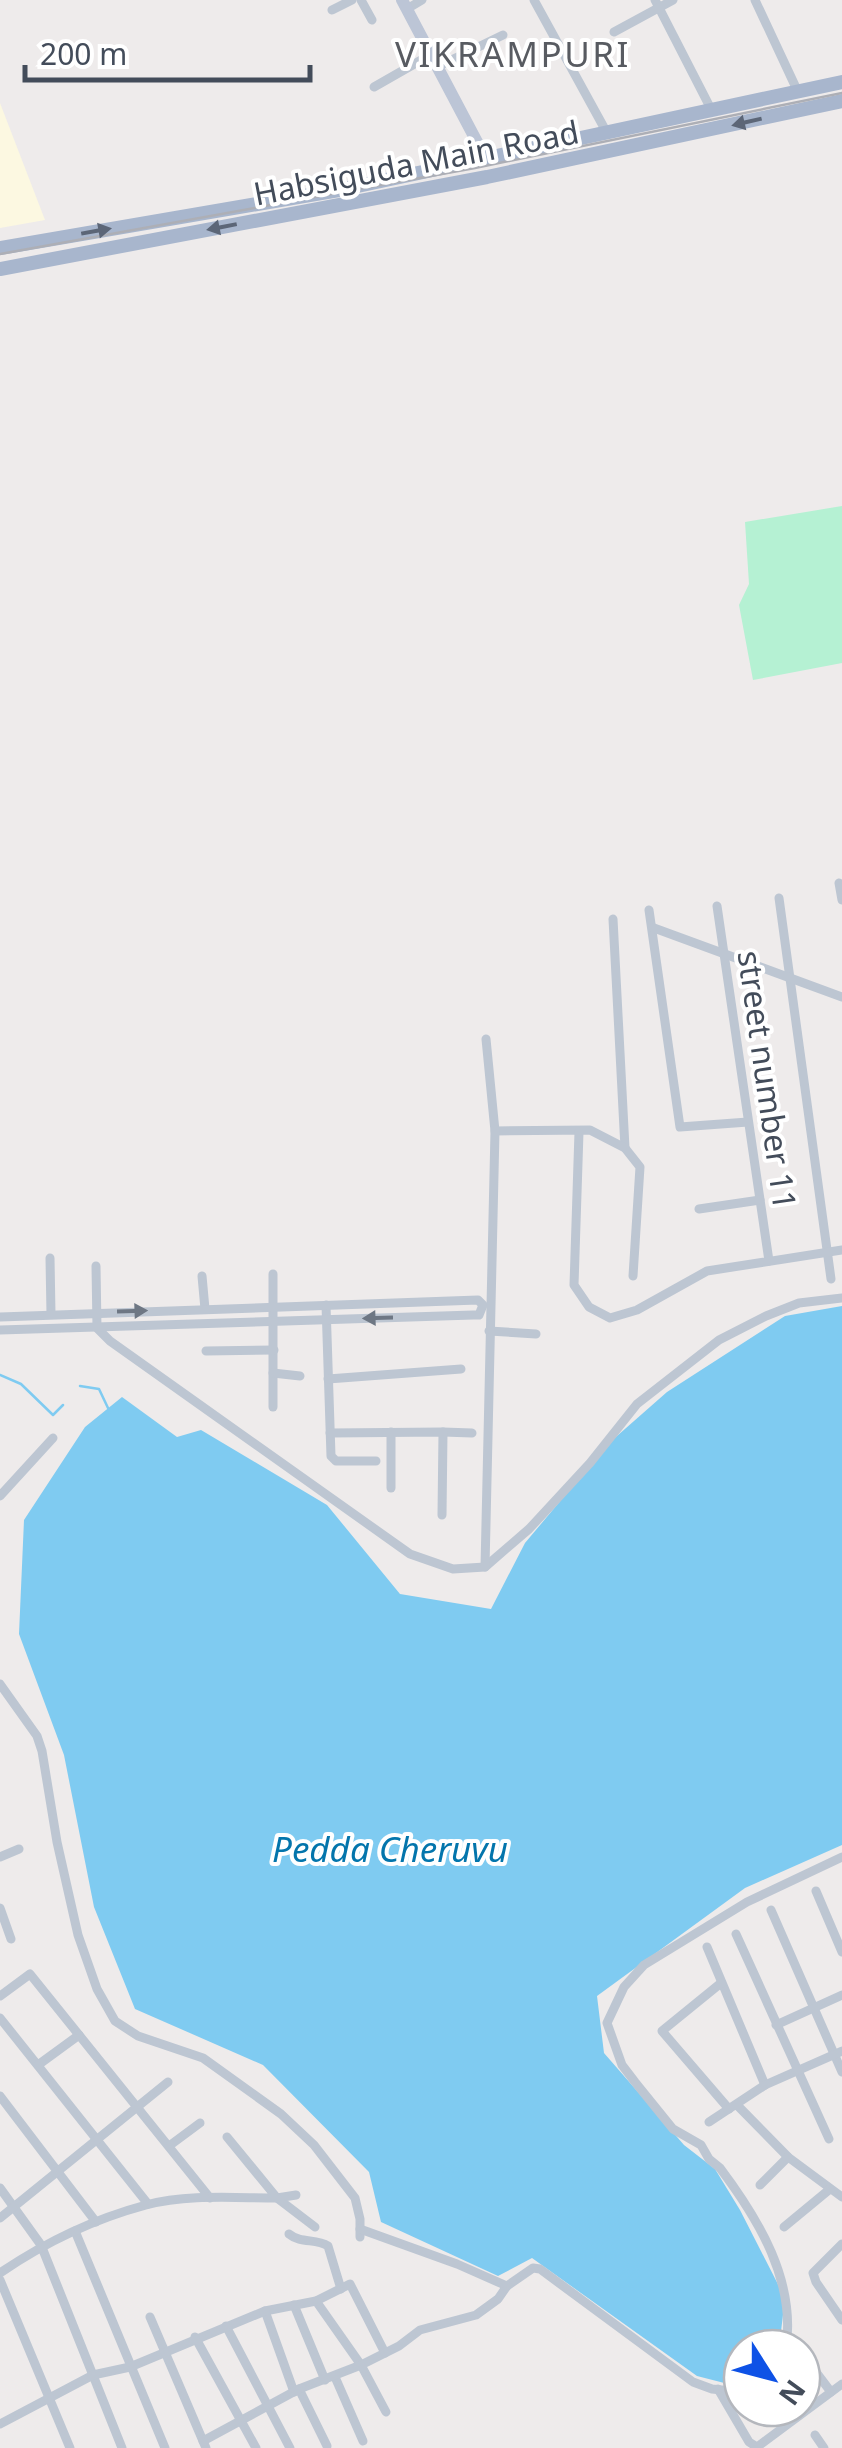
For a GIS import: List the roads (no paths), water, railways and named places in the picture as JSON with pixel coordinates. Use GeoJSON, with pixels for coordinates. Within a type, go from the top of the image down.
{"type":"FeatureCollection","features":[{"type":"Feature","properties":{"kind":"main road","name":"Habsiguda Main Road"},"geometry":{"type":"LineString","coordinates":[[0,248],[339,190],[842,82]]}},
{"type":"Feature","properties":{"kind":"main road","name":"Habsiguda Main Road"},"geometry":{"type":"LineString","coordinates":[[0,269],[487,177],[842,101]]}},
{"type":"Feature","properties":{"kind":"main road"},"geometry":{"type":"LineString","coordinates":[[45,240],[46,262]]}},
{"type":"Feature","properties":{"kind":"street"},"geometry":{"type":"LineString","coordinates":[[332,10],[352,0]]}},
{"type":"Feature","properties":{"kind":"street"},"geometry":{"type":"LineString","coordinates":[[361,0],[372,20]]}},
{"type":"Feature","properties":{"kind":"street"},"geometry":{"type":"LineString","coordinates":[[422,0],[404,4],[486,159]]}},
{"type":"Feature","properties":{"kind":"street"},"geometry":{"type":"LineString","coordinates":[[534,0],[606,133]]}},
{"type":"Feature","properties":{"kind":"street"},"geometry":{"type":"LineString","coordinates":[[614,32],[657,4],[674,0]]}},
{"type":"Feature","properties":{"kind":"street"},"geometry":{"type":"LineString","coordinates":[[755,0],[798,92]]}},
{"type":"Feature","properties":{"kind":"street"},"geometry":{"type":"LineString","coordinates":[[657,4],[712,112]]}},
{"type":"Feature","properties":{"kind":"street"},"geometry":{"type":"LineString","coordinates":[[374,86],[503,36]]}},
{"type":"Feature","properties":{"kind":"street"},"geometry":{"type":"LineString","coordinates":[[839,883],[842,900]]}},
{"type":"Feature","properties":{"kind":"street"},"geometry":{"type":"LineString","coordinates":[[779,898],[831,1279]]}},
{"type":"Feature","properties":{"kind":"street","name":"street number 11"},"geometry":{"type":"LineString","coordinates":[[717,906],[769,1261]]}},
{"type":"Feature","properties":{"kind":"street"},"geometry":{"type":"LineString","coordinates":[[649,910],[680,1127],[748,1122]]}},
{"type":"Feature","properties":{"kind":"street"},"geometry":{"type":"LineString","coordinates":[[612,919],[625,1148]]}},
{"type":"Feature","properties":{"kind":"street"},"geometry":{"type":"LineString","coordinates":[[654,928],[842,997]]}},
{"type":"Feature","properties":{"kind":"street"},"geometry":{"type":"LineString","coordinates":[[486,1040],[495,1131],[486,1566]]}},
{"type":"Feature","properties":{"kind":"street"},"geometry":{"type":"LineString","coordinates":[[495,1131],[590,1130],[625,1148],[640,1167],[632,1276]]}},
{"type":"Feature","properties":{"kind":"street"},"geometry":{"type":"LineString","coordinates":[[579,1132],[574,1285],[589,1307],[610,1318],[637,1310],[707,1270],[842,1250]]}},
{"type":"Feature","properties":{"kind":"street"},"geometry":{"type":"LineString","coordinates":[[700,1209],[760,1200]]}},
{"type":"Feature","properties":{"kind":"street"},"geometry":{"type":"LineString","coordinates":[[50,1258],[50,1314]]}},
{"type":"Feature","properties":{"kind":"street"},"geometry":{"type":"LineString","coordinates":[[96,1266],[97,1328],[131,1358],[410,1554],[452,1569],[486,1566],[504,1553],[553,1503],[637,1404],[719,1340],[798,1304],[842,1298]]}},
{"type":"Feature","properties":{"kind":"street"},"geometry":{"type":"LineString","coordinates":[[273,1274],[273,1407]]}},
{"type":"Feature","properties":{"kind":"street"},"geometry":{"type":"LineString","coordinates":[[202,1276],[206,1322]]}},
{"type":"Feature","properties":{"kind":"street"},"geometry":{"type":"LineString","coordinates":[[0,1317],[273,1305],[478,1300],[483,1305],[479,1315],[0,1330]]}},
{"type":"Feature","properties":{"kind":"street"},"geometry":{"type":"LineString","coordinates":[[428,1302],[429,1316]]}},
{"type":"Feature","properties":{"kind":"street"},"geometry":{"type":"LineString","coordinates":[[326,1306],[333,1459],[376,1462]]}},
{"type":"Feature","properties":{"kind":"street"},"geometry":{"type":"LineString","coordinates":[[489,1331],[536,1334]]}},
{"type":"Feature","properties":{"kind":"street"},"geometry":{"type":"LineString","coordinates":[[206,1351],[274,1350]]}},
{"type":"Feature","properties":{"kind":"street"},"geometry":{"type":"LineString","coordinates":[[328,1379],[461,1370]]}},
{"type":"Feature","properties":{"kind":"street"},"geometry":{"type":"LineString","coordinates":[[274,1374],[300,1376]]}},
{"type":"Feature","properties":{"kind":"street"},"geometry":{"type":"LineString","coordinates":[[390,1488],[391,1432]]}},
{"type":"Feature","properties":{"kind":"street"},"geometry":{"type":"LineString","coordinates":[[442,1515],[444,1432]]}},
{"type":"Feature","properties":{"kind":"street"},"geometry":{"type":"LineString","coordinates":[[330,1433],[472,1433]]}},
{"type":"Feature","properties":{"kind":"street"},"geometry":{"type":"LineString","coordinates":[[0,1496],[53,1438]]}},
{"type":"Feature","properties":{"kind":"street"},"geometry":{"type":"LineString","coordinates":[[0,1684],[37,1736],[78,1934],[97,1989],[115,2021],[138,2036],[203,2058],[266,2102],[340,2176],[355,2198],[360,2233],[457,2264],[507,2286]]}},
{"type":"Feature","properties":{"kind":"street"},"geometry":{"type":"LineString","coordinates":[[0,1857],[19,1849]]}},
{"type":"Feature","properties":{"kind":"street"},"geometry":{"type":"LineString","coordinates":[[786,2328],[787,2293],[768,2245],[720,2168],[701,2146],[673,2128],[622,2065],[607,2023],[624,1987],[644,1965],[748,1902],[842,1857]]}},
{"type":"Feature","properties":{"kind":"street"},"geometry":{"type":"LineString","coordinates":[[816,1892],[842,1952]]}},
{"type":"Feature","properties":{"kind":"street"},"geometry":{"type":"LineString","coordinates":[[0,1908],[11,1939]]}},
{"type":"Feature","properties":{"kind":"street"},"geometry":{"type":"LineString","coordinates":[[771,1910],[814,2009],[838,2053],[842,2072]]}},
{"type":"Feature","properties":{"kind":"street"},"geometry":{"type":"LineString","coordinates":[[736,1934],[829,2140]]}},
{"type":"Feature","properties":{"kind":"street"},"geometry":{"type":"LineString","coordinates":[[707,1947],[765,2085]]}},
{"type":"Feature","properties":{"kind":"street"},"geometry":{"type":"LineString","coordinates":[[0,1996],[30,1974],[210,2198]]}},
{"type":"Feature","properties":{"kind":"street"},"geometry":{"type":"LineString","coordinates":[[720,1983],[662,2031],[733,2107],[842,2197]]}},
{"type":"Feature","properties":{"kind":"street"},"geometry":{"type":"LineString","coordinates":[[776,2025],[842,1995]]}},
{"type":"Feature","properties":{"kind":"street"},"geometry":{"type":"LineString","coordinates":[[0,2018],[148,2204]]}},
{"type":"Feature","properties":{"kind":"street"},"geometry":{"type":"LineString","coordinates":[[38,2065],[79,2035]]}},
{"type":"Feature","properties":{"kind":"street"},"geometry":{"type":"LineString","coordinates":[[709,2122],[765,2085],[838,2053]]}},
{"type":"Feature","properties":{"kind":"street"},"geometry":{"type":"LineString","coordinates":[[0,2218],[168,2082]]}},
{"type":"Feature","properties":{"kind":"street"},"geometry":{"type":"LineString","coordinates":[[0,2096],[96,2222]]}},
{"type":"Feature","properties":{"kind":"street"},"geometry":{"type":"LineString","coordinates":[[169,2146],[200,2123]]}},
{"type":"Feature","properties":{"kind":"street"},"geometry":{"type":"LineString","coordinates":[[227,2138],[277,2198],[315,2228]]}},
{"type":"Feature","properties":{"kind":"street"},"geometry":{"type":"LineString","coordinates":[[760,2185],[788,2156]]}},
{"type":"Feature","properties":{"kind":"street"},"geometry":{"type":"LineString","coordinates":[[0,2188],[41,2245],[122,2448]]}},
{"type":"Feature","properties":{"kind":"street"},"geometry":{"type":"LineString","coordinates":[[784,2227],[830,2189]]}},
{"type":"Feature","properties":{"kind":"street"},"geometry":{"type":"LineString","coordinates":[[70,2448],[0,2277],[41,2245],[148,2204],[296,2196]]}},
{"type":"Feature","properties":{"kind":"street"},"geometry":{"type":"LineString","coordinates":[[75,2231],[164,2448]]}},
{"type":"Feature","properties":{"kind":"street"},"geometry":{"type":"LineString","coordinates":[[289,2234],[328,2246],[342,2289]]}},
{"type":"Feature","properties":{"kind":"street"},"geometry":{"type":"LineString","coordinates":[[842,2244],[813,2272],[842,2320]]}},
{"type":"Feature","properties":{"kind":"street"},"geometry":{"type":"LineString","coordinates":[[150,2317],[204,2444],[269,2404],[361,2365],[420,2330],[476,2314],[533,2268],[540,2269],[694,2382],[722,2390]]}},
{"type":"Feature","properties":{"kind":"street"},"geometry":{"type":"LineString","coordinates":[[0,2424],[93,2376],[130,2366],[265,2311],[316,2301],[350,2284],[385,2352]]}},
{"type":"Feature","properties":{"kind":"street"},"geometry":{"type":"LineString","coordinates":[[316,2301],[361,2365],[386,2412]]}},
{"type":"Feature","properties":{"kind":"street"},"geometry":{"type":"LineString","coordinates":[[294,2305],[363,2441]]}},
{"type":"Feature","properties":{"kind":"street"},"geometry":{"type":"LineString","coordinates":[[265,2311],[296,2390],[327,2446]]}},
{"type":"Feature","properties":{"kind":"street"},"geometry":{"type":"LineString","coordinates":[[226,2326],[290,2448]]}},
{"type":"Feature","properties":{"kind":"street"},"geometry":{"type":"LineString","coordinates":[[195,2338],[256,2448]]}},
{"type":"Feature","properties":{"kind":"street"},"geometry":{"type":"LineString","coordinates":[[822,2379],[832,2392]]}},
{"type":"Feature","properties":{"kind":"street"},"geometry":{"type":"LineString","coordinates":[[718,2389],[749,2442],[757,2447],[842,2384]]}},
{"type":"Feature","properties":{"kind":"street"},"geometry":{"type":"LineString","coordinates":[[815,2434],[824,2448]]}},
{"type":"Feature","properties":{"kind":"water","name":"Pedda Cheruvu"},"geometry":{"type":"Polygon","coordinates":[[[842,1306],[842,1845],[745,1888],[597,1996],[604,2053],[684,2145],[715,2169],[785,2298],[781,2328],[722,2328],[722,2382],[697,2376],[532,2258],[498,2276],[381,2222],[369,2172],[263,2065],[135,2009],[94,1907],[64,1755],[19,1634],[24,1520],[85,1427],[122,1397],[177,1437],[201,1430],[327,1505],[400,1594],[491,1609],[525,1543],[609,1443],[667,1392],[785,1316],[842,1306]]]}},
{"type":"Feature","properties":{"kind":"waterway"},"geometry":{"type":"LineString","coordinates":[[0,1375],[21,1384],[53,1415],[63,1405]]}},
{"type":"Feature","properties":{"kind":"waterway"},"geometry":{"type":"LineString","coordinates":[[80,1386],[99,1389],[108,1408]]}},
{"type":"Feature","properties":{"kind":"railway"},"geometry":{"type":"LineString","coordinates":[[0,254],[475,168],[842,93]]}},
{"type":"Feature","properties":{"kind":"district","name":"VIKRAMPURI"},"geometry":{"type":"Point","coordinates":[513,53]}}]}
